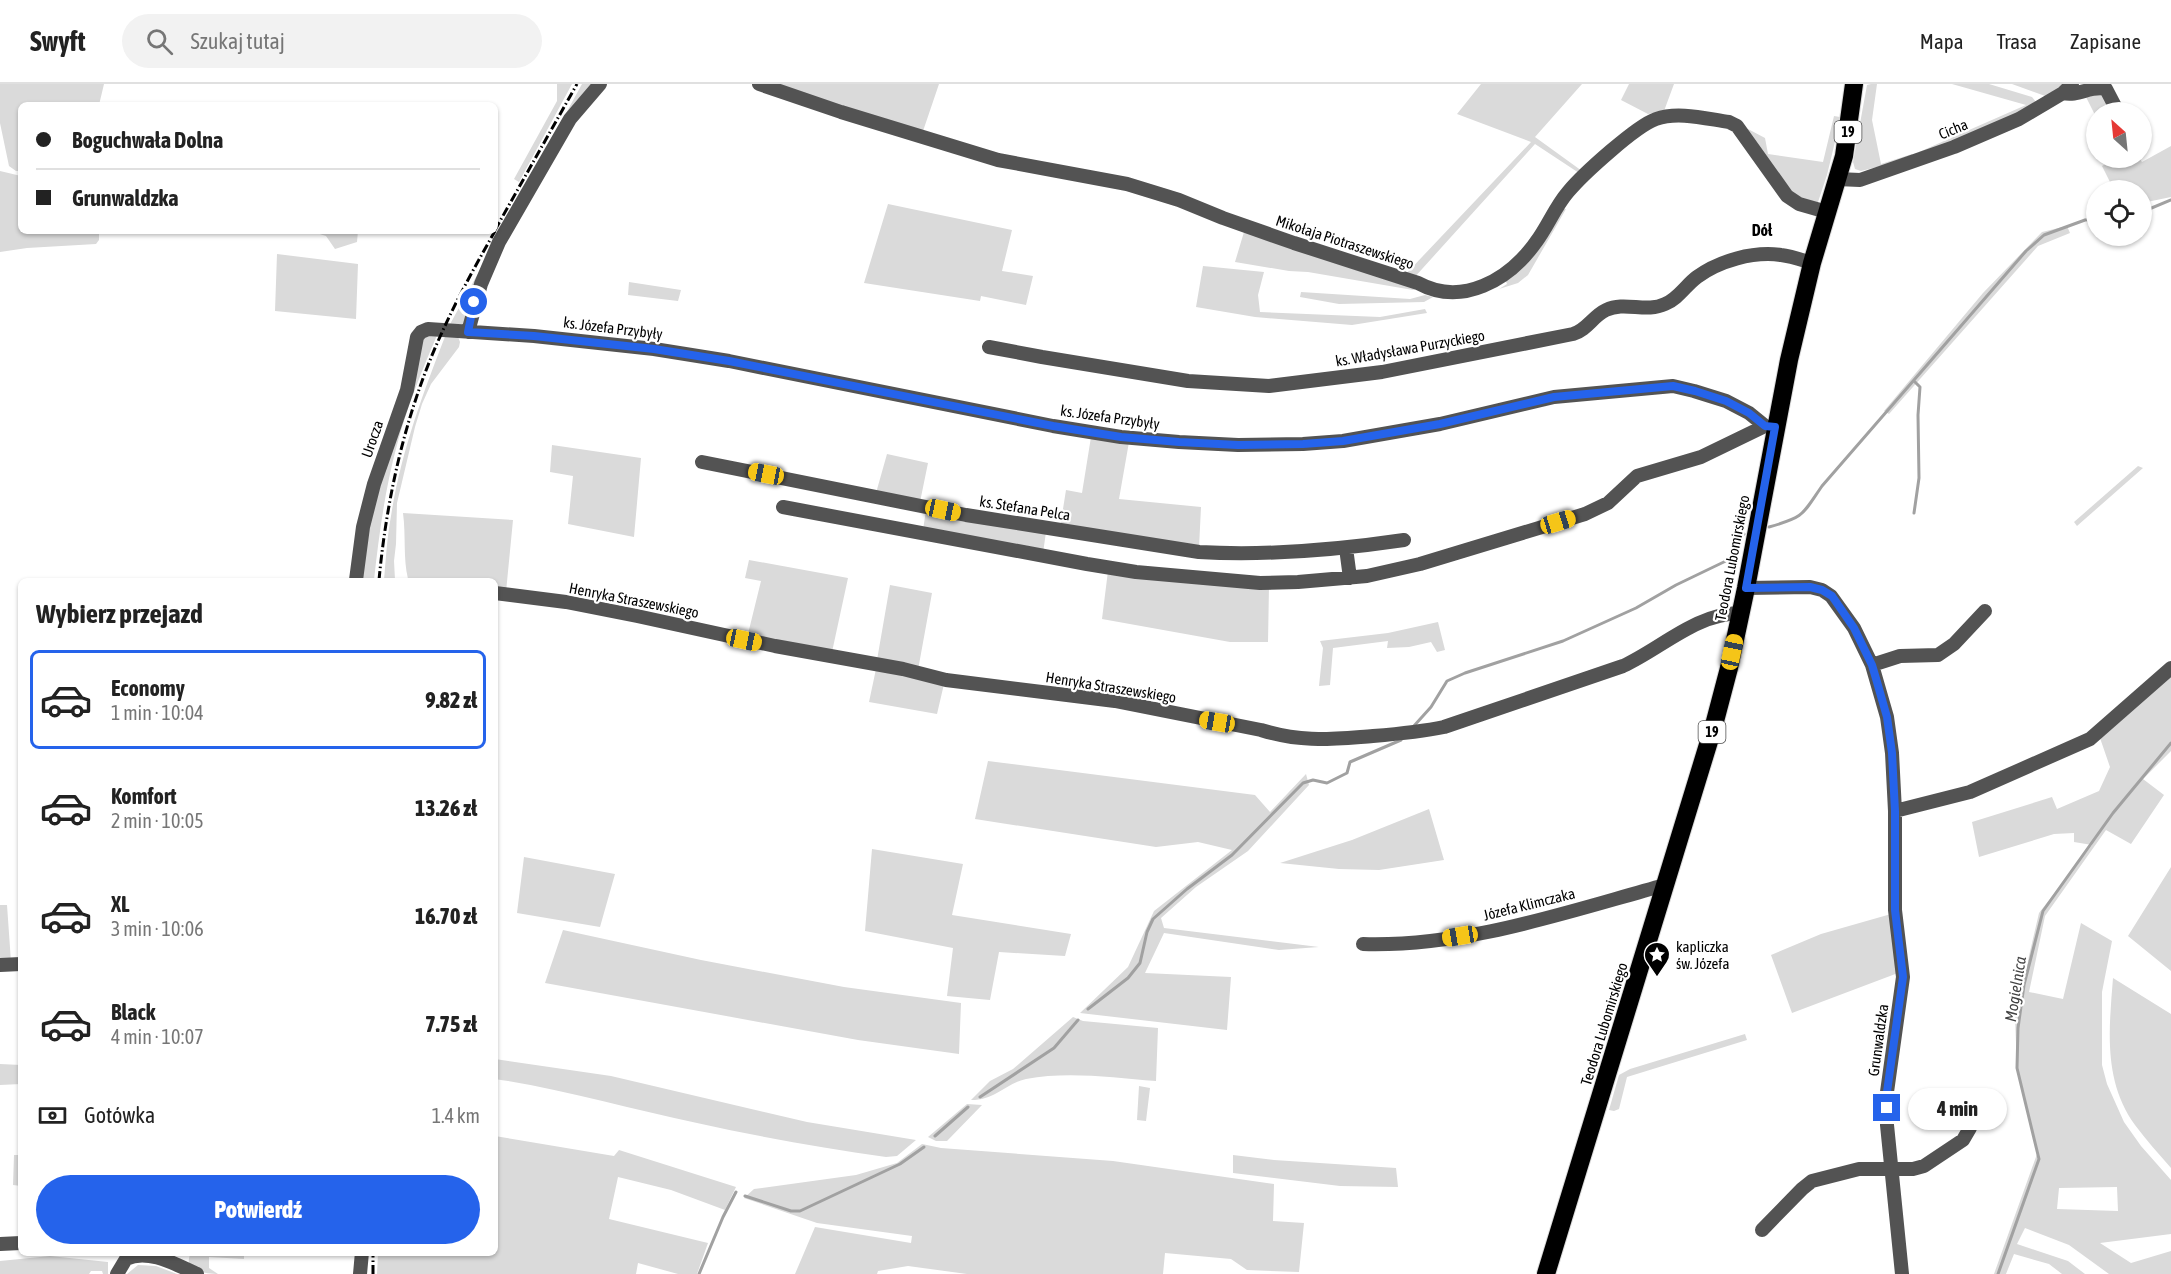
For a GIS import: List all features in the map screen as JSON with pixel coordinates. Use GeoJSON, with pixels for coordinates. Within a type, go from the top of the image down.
{"type":"FeatureCollection","features":[{"type":"Feature","properties":{"kind":"highway","name":"Teodora Lubomirskiego"},"geometry":{"type":"LineString","coordinates":[[1546,1274],[1714,725],[1729,668],[1746,588],[1770,427],[1848,135],[1854,84]]}},
{"type":"Feature","properties":{"kind":"street"},"geometry":{"type":"LineString","coordinates":[[468,332],[481,284],[499,242],[565,126],[600,84]]}},
{"type":"Feature","properties":{"kind":"street","name":"Mikołaja Piotraszewskiego"},"geometry":{"type":"LineString","coordinates":[[759,84],[841,112],[998,160],[1127,184],[1418,283],[1429,289],[1447,292],[1471,291],[1505,275],[1519,264],[1537,241],[1567,193],[1583,176],[1643,126],[1656,119],[1672,115],[1729,122],[1737,126],[1787,196],[1799,204],[1827,213]]}},
{"type":"Feature","properties":{"kind":"street"},"geometry":{"type":"LineString","coordinates":[[2067,89],[2070,95],[2098,87],[2106,89],[2113,102]]}},
{"type":"Feature","properties":{"kind":"street","name":"Cicha"},"geometry":{"type":"LineString","coordinates":[[1837,179],[1860,180],[1954,147],[2019,119],[2067,89]]}},
{"type":"Feature","properties":{"kind":"street","name":"ks. Władysława Purzyckiego"},"geometry":{"type":"LineString","coordinates":[[989,347],[1188,381],[1269,386],[1382,372],[1573,334],[1582,331],[1606,310],[1618,307],[1655,308],[1665,304],[1706,271],[1743,257],[1780,255],[1812,263]]}},
{"type":"Feature","properties":{"kind":"street","name":"Urocza"},"geometry":{"type":"LineString","coordinates":[[356,578],[363,527],[374,484],[407,390],[417,337],[428,329],[443,330]]}},
{"type":"Feature","properties":{"kind":"street","name":"ks. Józefa Przybyły"},"geometry":{"type":"LineString","coordinates":[[443,330],[534,336],[654,349],[729,361],[1053,426],[1121,437],[1179,442],[1238,445],[1343,441],[1440,424],[1554,397],[1673,386],[1726,401],[1770,427]]}},
{"type":"Feature","properties":{"kind":"street"},"geometry":{"type":"LineString","coordinates":[[783,507],[1136,572],[1260,583],[1350,578],[1420,564],[1585,514],[1608,503],[1637,476],[1701,457],[1770,427]]}},
{"type":"Feature","properties":{"kind":"street","name":"ks. Stefana Pelca"},"geometry":{"type":"LineString","coordinates":[[702,462],[966,515],[1199,552],[1235,555],[1278,554],[1404,540]]}},
{"type":"Feature","properties":{"kind":"street"},"geometry":{"type":"LineString","coordinates":[[1346,548],[1350,578]]}},
{"type":"Feature","properties":{"kind":"street","name":"Grunwaldzka"},"geometry":{"type":"LineString","coordinates":[[1746,588],[1804,586],[1822,590],[1832,596],[1854,628],[1872,665],[1887,717],[1892,753],[1895,811],[1895,910],[1903,977],[1887,1092],[1887,1125],[1893,1169],[1900,1273]]}},
{"type":"Feature","properties":{"kind":"street","name":"Henryka Straszewskiego"},"geometry":{"type":"LineString","coordinates":[[498,593],[566,602],[646,617],[775,646],[903,669],[946,680],[1115,701],[1281,736],[1316,741],[1414,733],[1444,727],[1623,666],[1644,657],[1698,622],[1716,616],[1740,613]]}},
{"type":"Feature","properties":{"kind":"street"},"geometry":{"type":"LineString","coordinates":[[1872,665],[1900,656],[1938,655],[1954,644],[1985,611]]}},
{"type":"Feature","properties":{"kind":"street"},"geometry":{"type":"LineString","coordinates":[[1895,811],[1970,792],[2090,739],[2171,668]]}},
{"type":"Feature","properties":{"kind":"street","name":"Józefa Klimczaka"},"geometry":{"type":"LineString","coordinates":[[1363,944],[1421,943],[1499,930],[1665,885]]}},
{"type":"Feature","properties":{"kind":"street"},"geometry":{"type":"LineString","coordinates":[[0,965],[18,964]]}},
{"type":"Feature","properties":{"kind":"street"},"geometry":{"type":"LineString","coordinates":[[1762,1230],[1812,1181],[1859,1169],[1913,1169],[1923,1166],[1963,1140],[1970,1128]]}},
{"type":"Feature","properties":{"kind":"street"},"geometry":{"type":"LineString","coordinates":[[0,1244],[18,1243]]}},
{"type":"Feature","properties":{"kind":"street"},"geometry":{"type":"LineString","coordinates":[[117,1274],[123,1256]]}},
{"type":"Feature","properties":{"kind":"street"},"geometry":{"type":"LineString","coordinates":[[146,1256],[197,1274]]}},
{"type":"Feature","properties":{"kind":"street"},"geometry":{"type":"LineString","coordinates":[[360,1274],[362,1256]]}},
{"type":"Feature","properties":{"kind":"shaded area"},"geometry":{"type":"Polygon","coordinates":[[[0,84],[104,84],[100,102],[18,102],[18,171],[9,166],[0,123],[0,84]]]}},
{"type":"Feature","properties":{"kind":"shaded area"},"geometry":{"type":"Polygon","coordinates":[[[557,84],[572,84],[519,182],[514,179],[557,101],[557,84]]]}},
{"type":"Feature","properties":{"kind":"shaded area"},"geometry":{"type":"Polygon","coordinates":[[[582,84],[596,84],[556,138],[464,328],[449,326],[582,84]]]}},
{"type":"Feature","properties":{"kind":"shaded area"},"geometry":{"type":"Polygon","coordinates":[[[767,84],[939,84],[922,134],[767,84]]]}},
{"type":"Feature","properties":{"kind":"shaded area"},"geometry":{"type":"Polygon","coordinates":[[[1481,84],[1582,84],[1535,137],[1582,171],[1579,173],[1535,144],[1413,279],[1404,276],[1531,142],[1457,114],[1481,84]]]}},
{"type":"Feature","properties":{"kind":"shaded area"},"geometry":{"type":"Polygon","coordinates":[[[1629,84],[1674,84],[1664,111],[1648,114],[1621,100],[1629,84]]]}},
{"type":"Feature","properties":{"kind":"shaded area"},"geometry":{"type":"Polygon","coordinates":[[[1877,84],[1872,120],[1881,164],[1912,154],[1913,158],[1861,171],[1855,169],[1853,162],[1867,85],[1877,84]]]}},
{"type":"Feature","properties":{"kind":"shaded area"},"geometry":{"type":"Polygon","coordinates":[[[1952,84],[1989,84],[2032,97],[2036,102],[2035,106],[1920,156],[1919,152],[2026,105],[1952,84]]]}},
{"type":"Feature","properties":{"kind":"shaded area"},"geometry":{"type":"Polygon","coordinates":[[[2012,84],[2064,84],[2048,97],[2012,84]]]}},
{"type":"Feature","properties":{"kind":"shaded area"},"geometry":{"type":"Polygon","coordinates":[[[2099,89],[2109,102],[2088,102],[2085,95],[2099,89]]]}},
{"type":"Feature","properties":{"kind":"shaded area"},"geometry":{"type":"Polygon","coordinates":[[[1834,116],[1840,117],[1840,121],[1817,205],[1790,194],[1746,131],[1748,129],[1765,138],[1768,154],[1823,162],[1834,116]]]}},
{"type":"Feature","properties":{"kind":"shaded area"},"geometry":{"type":"Polygon","coordinates":[[[2171,146],[2171,197],[2152,201],[2152,180],[2109,180],[2103,168],[2152,168],[2152,156],[2171,146]]]}},
{"type":"Feature","properties":{"kind":"shaded area"},"geometry":{"type":"Polygon","coordinates":[[[0,171],[18,175],[18,234],[99,234],[96,244],[0,252],[0,171]]]}},
{"type":"Feature","properties":{"kind":"shaded area"},"geometry":{"type":"Polygon","coordinates":[[[888,204],[1012,230],[1002,271],[1033,276],[1026,305],[981,296],[980,301],[864,283],[888,204]]]}},
{"type":"Feature","properties":{"kind":"shaded area"},"geometry":{"type":"Polygon","coordinates":[[[1560,209],[1566,209],[1528,275],[1518,283],[1499,289],[1507,284],[1505,279],[1560,209]]]}},
{"type":"Feature","properties":{"kind":"shaded area"},"geometry":{"type":"Polygon","coordinates":[[[2067,226],[2070,233],[2038,246],[1889,414],[1884,411],[1983,293],[2042,232],[2067,226]]]}},
{"type":"Feature","properties":{"kind":"shaded area"},"geometry":{"type":"Polygon","coordinates":[[[1244,232],[1420,288],[1413,290],[1235,262],[1244,232]]]}},
{"type":"Feature","properties":{"kind":"shaded area"},"geometry":{"type":"Polygon","coordinates":[[[320,234],[358,234],[357,242],[335,249],[326,236],[320,234]]]}},
{"type":"Feature","properties":{"kind":"shaded area"},"geometry":{"type":"Polygon","coordinates":[[[277,254],[358,264],[356,319],[275,311],[277,254]]]}},
{"type":"Feature","properties":{"kind":"shaded area"},"geometry":{"type":"Polygon","coordinates":[[[1203,266],[1264,272],[1258,295],[1260,312],[1380,317],[1425,309],[1427,313],[1352,325],[1255,317],[1196,307],[1203,266]]]}},
{"type":"Feature","properties":{"kind":"shaded area"},"geometry":{"type":"Polygon","coordinates":[[[629,282],[681,290],[678,301],[628,295],[629,282]]]}},
{"type":"Feature","properties":{"kind":"shaded area"},"geometry":{"type":"Polygon","coordinates":[[[1301,292],[1410,299],[1425,295],[1433,297],[1424,302],[1339,304],[1300,297],[1301,292]]]}},
{"type":"Feature","properties":{"kind":"shaded area"},"geometry":{"type":"Polygon","coordinates":[[[438,333],[415,389],[397,445],[383,512],[374,578],[359,578],[368,519],[425,334],[438,333]]]}},
{"type":"Feature","properties":{"kind":"shaded area"},"geometry":{"type":"Polygon","coordinates":[[[446,334],[458,337],[459,347],[431,384],[422,404],[397,503],[395,578],[384,578],[395,492],[421,401],[446,334]]]}},
{"type":"Feature","properties":{"kind":"shaded area"},"geometry":{"type":"Polygon","coordinates":[[[1091,437],[1129,442],[1119,499],[1201,507],[1199,548],[1060,528],[1066,490],[1082,493],[1091,437]]]}},
{"type":"Feature","properties":{"kind":"shaded area"},"geometry":{"type":"Polygon","coordinates":[[[552,445],[641,458],[634,537],[568,524],[573,476],[550,472],[552,445]]]}},
{"type":"Feature","properties":{"kind":"shaded area"},"geometry":{"type":"Polygon","coordinates":[[[887,454],[928,463],[920,502],[876,493],[887,454]]]}},
{"type":"Feature","properties":{"kind":"shaded area"},"geometry":{"type":"Polygon","coordinates":[[[2138,466],[2143,468],[2077,526],[2074,522],[2138,466]]]}},
{"type":"Feature","properties":{"kind":"shaded area"},"geometry":{"type":"Polygon","coordinates":[[[926,510],[1046,532],[1043,553],[923,530],[926,510]]]}},
{"type":"Feature","properties":{"kind":"shaded area"},"geometry":{"type":"Polygon","coordinates":[[[403,513],[513,520],[506,592],[498,591],[498,578],[408,578],[403,513]]]}},
{"type":"Feature","properties":{"kind":"shaded area"},"geometry":{"type":"Polygon","coordinates":[[[749,560],[848,578],[832,652],[747,638],[761,581],[745,578],[749,560]]]}},
{"type":"Feature","properties":{"kind":"shaded area"},"geometry":{"type":"Polygon","coordinates":[[[1108,571],[1269,586],[1268,642],[1230,642],[1102,619],[1108,571]]]}},
{"type":"Feature","properties":{"kind":"shaded area"},"geometry":{"type":"Polygon","coordinates":[[[890,585],[932,593],[918,670],[877,660],[890,585]]]}},
{"type":"Feature","properties":{"kind":"shaded area"},"geometry":{"type":"Polygon","coordinates":[[[1438,622],[1445,650],[1437,652],[1431,642],[1409,647],[1387,648],[1388,641],[1333,648],[1330,685],[1319,686],[1323,648],[1320,641],[1388,633],[1438,622]]]}},
{"type":"Feature","properties":{"kind":"shaded area"},"geometry":{"type":"Polygon","coordinates":[[[876,669],[944,684],[937,714],[869,702],[876,669]]]}},
{"type":"Feature","properties":{"kind":"shaded area"},"geometry":{"type":"Polygon","coordinates":[[[2171,674],[2171,751],[2143,779],[2164,795],[2131,844],[2106,830],[2045,916],[2029,992],[2063,999],[2081,923],[2112,941],[2102,992],[2102,1065],[2107,1084],[2124,1122],[2141,1146],[2171,1180],[2171,1234],[2100,1243],[2131,1263],[2171,1251],[2171,1274],[2109,1274],[2069,1245],[2025,1228],[2017,1244],[2068,1261],[2085,1274],[2062,1274],[2049,1264],[2014,1254],[2006,1274],[1994,1274],[2037,1154],[2017,1071],[2015,1016],[2039,913],[2092,845],[2074,842],[2074,833],[2054,834],[1979,857],[1972,822],[2052,797],[2057,809],[2099,791],[2110,767],[2100,738],[2171,674]],[[2117,1187],[2059,1188],[2057,1209],[2118,1211],[2117,1187]]]}},
{"type":"Feature","properties":{"kind":"shaded area"},"geometry":{"type":"Polygon","coordinates":[[[988,761],[1255,795],[1270,812],[1306,774],[1309,785],[1248,851],[1196,887],[1161,918],[1164,928],[1319,947],[1279,950],[1164,933],[1145,973],[1231,977],[1227,1030],[1080,1013],[1128,967],[1154,911],[1232,850],[1198,842],[1156,847],[975,819],[988,761]]]}},
{"type":"Feature","properties":{"kind":"shaded area"},"geometry":{"type":"Polygon","coordinates":[[[1429,809],[1444,860],[1379,870],[1339,869],[1280,863],[1352,840],[1429,809]]]}},
{"type":"Feature","properties":{"kind":"shaded area"},"geometry":{"type":"Polygon","coordinates":[[[872,849],[963,864],[952,915],[1071,934],[1065,956],[999,952],[990,1000],[947,996],[953,948],[865,931],[872,849]]]}},
{"type":"Feature","properties":{"kind":"shaded area"},"geometry":{"type":"Polygon","coordinates":[[[524,857],[615,874],[600,927],[517,913],[524,857]]]}},
{"type":"Feature","properties":{"kind":"shaded area"},"geometry":{"type":"Polygon","coordinates":[[[2171,867],[2171,971],[2128,936],[2171,867]]]}},
{"type":"Feature","properties":{"kind":"shaded area"},"geometry":{"type":"Polygon","coordinates":[[[0,905],[7,905],[11,962],[0,962],[0,905]]]}},
{"type":"Feature","properties":{"kind":"shaded area"},"geometry":{"type":"Polygon","coordinates":[[[1891,914],[1898,973],[1792,1013],[1771,955],[1821,934],[1891,914]]]}},
{"type":"Feature","properties":{"kind":"shaded area"},"geometry":{"type":"Polygon","coordinates":[[[563,930],[701,960],[844,987],[961,1003],[959,1054],[858,1040],[545,983],[563,930]]]}},
{"type":"Feature","properties":{"kind":"shaded area"},"geometry":{"type":"Polygon","coordinates":[[[2113,978],[2171,1014],[2171,1168],[2135,1125],[2118,1091],[2110,1054],[2113,978]]]}},
{"type":"Feature","properties":{"kind":"shaded area"},"geometry":{"type":"Polygon","coordinates":[[[1073,1017],[1083,1021],[1158,1028],[1156,1081],[1091,1076],[1042,1077],[1019,1081],[987,1097],[971,1100],[990,1081],[1013,1069],[1073,1017]]]}},
{"type":"Feature","properties":{"kind":"shaded area"},"geometry":{"type":"Polygon","coordinates":[[[1745,1034],[1747,1040],[1627,1077],[1619,1109],[1609,1110],[1619,1075],[1630,1069],[1745,1034]]]}},
{"type":"Feature","properties":{"kind":"shaded area"},"geometry":{"type":"Polygon","coordinates":[[[498,1059],[611,1076],[807,1122],[916,1140],[897,1156],[886,1157],[768,1138],[546,1088],[498,1080],[498,1059]]]}},
{"type":"Feature","properties":{"kind":"shaded area"},"geometry":{"type":"Polygon","coordinates":[[[0,1064],[18,1065],[18,1084],[0,1085],[0,1064]]]}},
{"type":"Feature","properties":{"kind":"shaded area"},"geometry":{"type":"Polygon","coordinates":[[[1139,1086],[1150,1088],[1146,1121],[1137,1120],[1139,1086]]]}},
{"type":"Feature","properties":{"kind":"shaded area"},"geometry":{"type":"Polygon","coordinates":[[[967,1104],[982,1105],[947,1141],[936,1141],[928,1137],[967,1104]]]}},
{"type":"Feature","properties":{"kind":"shaded area"},"geometry":{"type":"Polygon","coordinates":[[[498,1137],[614,1156],[619,1150],[736,1187],[725,1210],[671,1190],[618,1177],[609,1219],[708,1243],[697,1274],[678,1274],[638,1263],[636,1274],[377,1274],[378,1256],[498,1256],[498,1137]]]}},
{"type":"Feature","properties":{"kind":"shaded area"},"geometry":{"type":"Polygon","coordinates":[[[922,1144],[941,1148],[1113,1161],[1274,1184],[1273,1221],[1304,1223],[1299,1272],[1247,1270],[1231,1259],[1165,1253],[1163,1274],[967,1274],[908,1266],[878,1271],[877,1274],[795,1274],[815,1227],[911,1243],[912,1236],[817,1223],[744,1198],[754,1189],[856,1175],[897,1163],[922,1144]]]}},
{"type":"Feature","properties":{"kind":"shaded area"},"geometry":{"type":"Polygon","coordinates":[[[14,1155],[18,1155],[18,1186],[13,1185],[14,1155]]]}},
{"type":"Feature","properties":{"kind":"shaded area"},"geometry":{"type":"Polygon","coordinates":[[[1233,1155],[1396,1168],[1398,1187],[1340,1186],[1233,1173],[1233,1155]]]}},
{"type":"Feature","properties":{"kind":"shaded area"},"geometry":{"type":"Polygon","coordinates":[[[50,1256],[108,1262],[108,1274],[103,1274],[102,1271],[91,1271],[89,1274],[0,1274],[0,1261],[50,1256]]]}},
{"type":"Feature","properties":{"kind":"shaded area"},"geometry":{"type":"Polygon","coordinates":[[[190,1256],[244,1256],[244,1259],[209,1257],[209,1268],[218,1274],[194,1269],[189,1262],[190,1256]]]}},
{"type":"Feature","properties":{"kind":"shaded area"},"geometry":{"type":"Polygon","coordinates":[[[138,1265],[156,1266],[177,1274],[127,1274],[138,1265]]]}},
{"type":"Feature","properties":{"kind":"waterway"},"geometry":{"type":"LineString","coordinates":[[2152,208],[2171,200]]}},
{"type":"Feature","properties":{"kind":"waterway"},"geometry":{"type":"LineString","coordinates":[[1769,527],[1790,520],[1806,509],[1822,486],[2026,251],[2044,235],[2086,220]]}},
{"type":"Feature","properties":{"kind":"waterway"},"geometry":{"type":"LineString","coordinates":[[1914,381],[1920,387],[1919,478],[1914,513]]}},
{"type":"Feature","properties":{"kind":"waterway"},"geometry":{"type":"LineString","coordinates":[[1413,727],[1431,707],[1447,681],[1563,641],[1636,608],[1676,585],[1730,559],[1734,541],[1744,534]]}},
{"type":"Feature","properties":{"kind":"waterway"},"geometry":{"type":"LineString","coordinates":[[1088,1009],[1128,978],[1140,963],[1147,932],[1153,919],[1187,889],[1232,855],[1303,783],[1313,780],[1327,783],[1347,773],[1350,762],[1401,740]]}},
{"type":"Feature","properties":{"kind":"waterway","name":"Mogielnica"},"geometry":{"type":"LineString","coordinates":[[1998,1274],[2039,1159],[2017,1068],[2018,1028],[2024,985],[2043,911],[2113,813],[2171,743]]}},
{"type":"Feature","properties":{"kind":"waterway"},"geometry":{"type":"LineString","coordinates":[[980,1097],[1054,1048],[1078,1020]]}},
{"type":"Feature","properties":{"kind":"waterway"},"geometry":{"type":"LineString","coordinates":[[935,1136],[968,1107]]}},
{"type":"Feature","properties":{"kind":"waterway"},"geometry":{"type":"LineString","coordinates":[[745,1196],[791,1211],[800,1211],[900,1164],[924,1147]]}},
{"type":"Feature","properties":{"kind":"waterway"},"geometry":{"type":"LineString","coordinates":[[699,1274],[736,1192]]}},
{"type":"Feature","properties":{"kind":"railway"},"geometry":{"type":"LineString","coordinates":[[498,225],[577,84]]}},
{"type":"Feature","properties":{"kind":"railway"},"geometry":{"type":"LineString","coordinates":[[379,578],[393,483],[419,389],[450,316],[493,234]]}},
{"type":"Feature","properties":{"kind":"railway"},"geometry":{"type":"LineString","coordinates":[[373,1256],[373,1274]]}},
{"type":"Feature","properties":{"kind":"place","name":"kapliczka św. Józefa"},"geometry":{"type":"Point","coordinates":[1657,978]}},
{"type":"Feature","properties":{"kind":"district","name":"Dół"},"geometry":{"type":"Point","coordinates":[1762,230]}},
{"type":"Feature","properties":{"kind":"route"},"geometry":{"type":"LineString","coordinates":[[474,302],[468,332],[534,336],[654,349],[729,361],[1053,426],[1121,437],[1238,445],[1343,441],[1471,418],[1554,397],[1673,386],[1726,401],[1749,413],[1765,426],[1775,427],[1746,588],[1810,587],[1832,596],[1864,646],[1887,717],[1892,753],[1895,811],[1895,910],[1903,977],[1887,1092],[1887,1108]]}}]}
